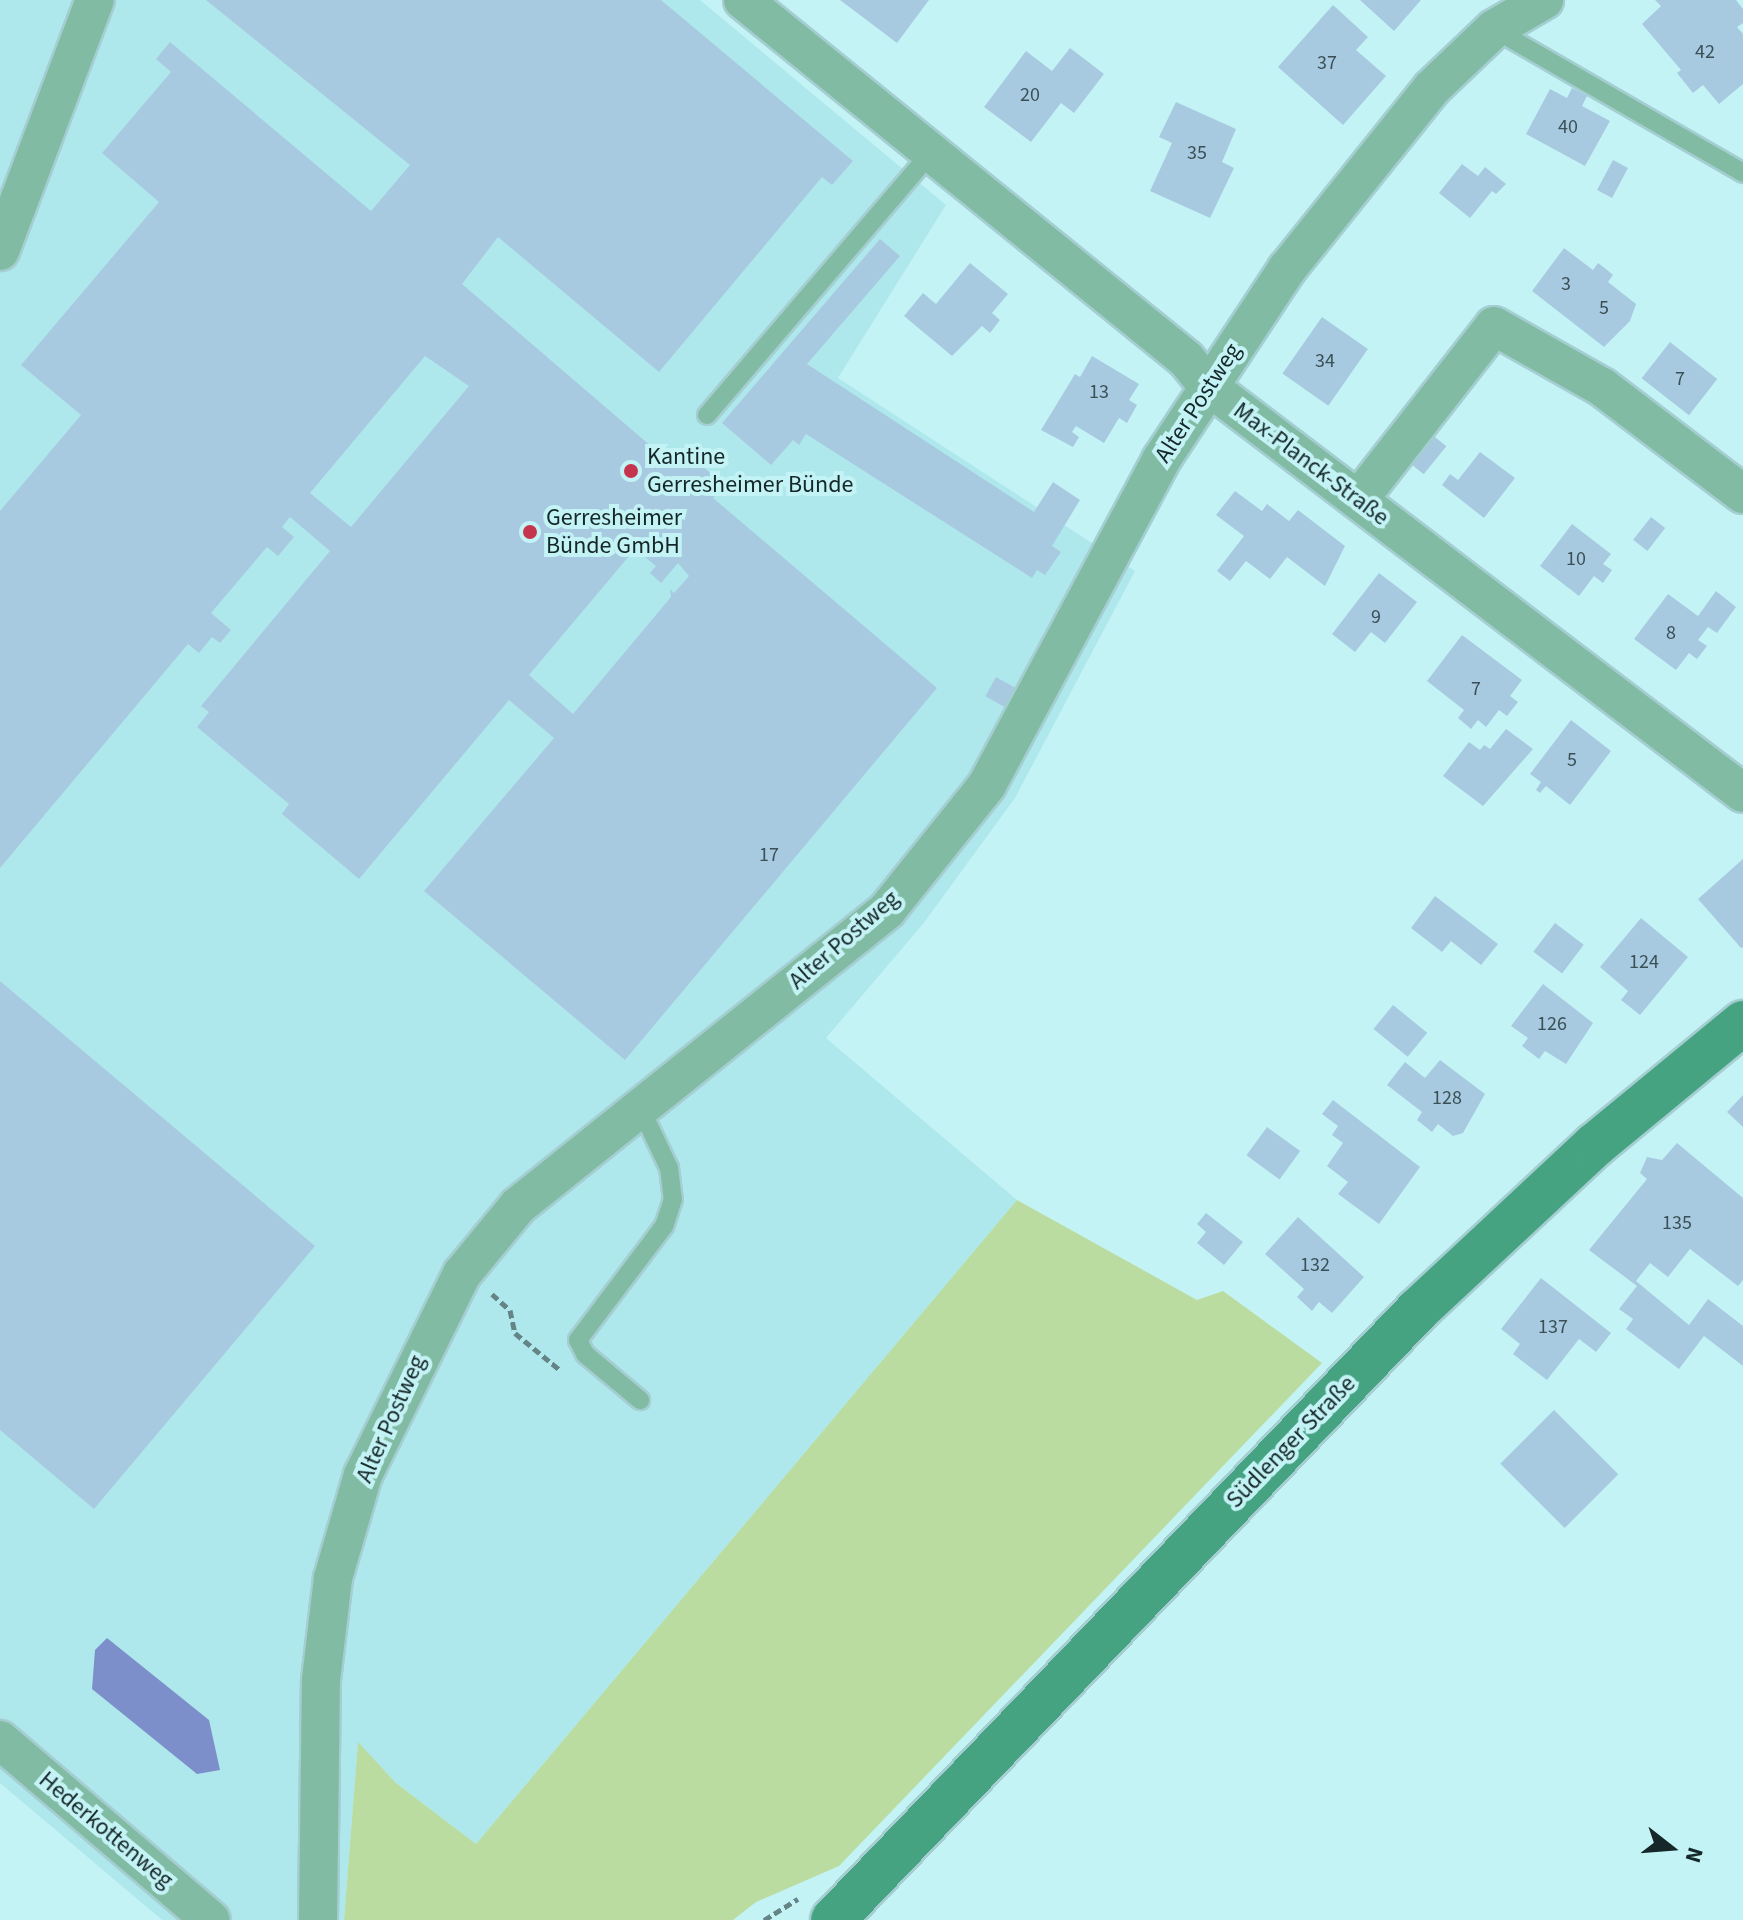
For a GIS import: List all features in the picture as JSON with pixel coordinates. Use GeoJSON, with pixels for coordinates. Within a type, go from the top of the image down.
{"type":"FeatureCollection","features":[{"type":"Feature","properties":{"kind":"main road","name":"Südlenger Straße"},"geometry":{"type":"LineString","coordinates":[[833,1920],[1418,1310],[1595,1145],[1743,1023]]}},
{"type":"Feature","properties":{"kind":"main road","name":"Südlenger Straße"},"geometry":{"type":"LineString","coordinates":[[816,1920],[863,1887]]}},
{"type":"Feature","properties":{"kind":"street"},"geometry":{"type":"LineString","coordinates":[[0,251],[95,0]]}},
{"type":"Feature","properties":{"kind":"street","name":"Max-Planck-Straße"},"geometry":{"type":"LineString","coordinates":[[743,0],[929,155],[1186,359],[1208,386],[1743,793]]}},
{"type":"Feature","properties":{"kind":"street","name":"Alter Postweg"},"geometry":{"type":"LineString","coordinates":[[318,1920],[321,1680],[333,1578],[363,1475],[401,1390],[465,1270],[518,1206],[887,910],[987,785],[1161,460],[1287,269],[1431,89],[1494,29],[1544,0]]}},
{"type":"Feature","properties":{"kind":"street"},"geometry":{"type":"LineString","coordinates":[[1359,499],[1494,326],[1602,387],[1743,494]]}},
{"type":"Feature","properties":{"kind":"street","name":"Hederkottenweg"},"geometry":{"type":"LineString","coordinates":[[0,1740],[211,1920]]}},
{"type":"Feature","properties":{"kind":"lane"},"geometry":{"type":"LineString","coordinates":[[1494,29],[1743,173]]}},
{"type":"Feature","properties":{"kind":"lane"},"geometry":{"type":"LineString","coordinates":[[707,415],[929,155]]}},
{"type":"Feature","properties":{"kind":"lane"},"geometry":{"type":"LineString","coordinates":[[640,1107],[669,1168],[673,1199],[664,1226],[578,1340],[585,1354],[640,1400]]}},
{"type":"Feature","properties":{"kind":"path"},"geometry":{"type":"LineString","coordinates":[[465,1270],[510,1310],[515,1333],[570,1380]]}},
{"type":"Feature","properties":{"kind":"shaded area"},"geometry":{"type":"Polygon","coordinates":[[[0,0],[700,0],[946,205],[838,378],[1135,571],[1015,798],[923,924],[826,1038],[1017,1200],[476,1844],[396,1783],[358,1743],[344,1920],[162,1920],[0,1783],[0,0]]]}},
{"type":"Feature","properties":{"kind":"green space"},"geometry":{"type":"Polygon","coordinates":[[[1017,1200],[1197,1300],[1223,1291],[1322,1363],[839,1866],[756,1902],[733,1920],[344,1920],[358,1742],[396,1783],[476,1844],[1017,1200]]]}},
{"type":"Feature","properties":{"kind":"water"},"geometry":{"type":"Polygon","coordinates":[[[107,1638],[209,1720],[220,1770],[197,1774],[92,1689],[95,1650],[107,1638]]]}},
{"type":"Feature","properties":{"kind":"building","name":"Gerresheimer Bünde GmbH"},"geometry":{"type":"Polygon","coordinates":[[[206,0],[661,0],[853,161],[832,185],[822,177],[659,372],[498,237],[462,284],[673,465],[685,451],[724,485],[713,498],[937,688],[625,1060],[424,891],[554,738],[509,700],[359,879],[282,814],[289,804],[197,727],[209,712],[201,706],[330,551],[290,517],[282,527],[294,537],[278,556],[267,547],[211,613],[231,630],[220,643],[212,637],[199,653],[188,644],[0,868],[0,511],[81,415],[21,365],[159,202],[102,153],[171,72],[156,59],[170,42],[371,211],[410,165],[206,0]],[[425,356],[310,493],[351,527],[469,386],[425,356]],[[635,549],[529,675],[573,714],[671,597],[670,589],[674,593],[689,576],[678,563],[661,583],[650,573],[656,566],[635,549]]]}},
{"type":"Feature","properties":{"kind":"building"},"geometry":{"type":"Polygon","coordinates":[[[840,0],[929,0],[897,43],[840,0]]]}},
{"type":"Feature","properties":{"kind":"building"},"geometry":{"type":"Polygon","coordinates":[[[1360,0],[1421,0],[1394,31],[1360,0]]]}},
{"type":"Feature","properties":{"kind":"building"},"geometry":{"type":"Polygon","coordinates":[[[1655,0],[1736,0],[1743,9],[1743,23],[1737,27],[1743,34],[1743,84],[1719,104],[1703,85],[1693,93],[1677,73],[1681,70],[1642,24],[1661,6],[1655,0]]]}},
{"type":"Feature","properties":{"kind":"building"},"geometry":{"type":"Polygon","coordinates":[[[1333,5],[1368,37],[1356,50],[1386,76],[1343,125],[1278,67],[1333,5]]]}},
{"type":"Feature","properties":{"kind":"building"},"geometry":{"type":"Polygon","coordinates":[[[1070,48],[1104,74],[1074,113],[1061,103],[1031,142],[984,107],[1026,51],[1052,71],[1070,48]]]}},
{"type":"Feature","properties":{"kind":"building"},"geometry":{"type":"Polygon","coordinates":[[[1572,88],[1587,96],[1582,106],[1610,121],[1585,166],[1526,134],[1550,89],[1567,98],[1572,88]]]}},
{"type":"Feature","properties":{"kind":"building"},"geometry":{"type":"Polygon","coordinates":[[[1176,102],[1236,129],[1222,162],[1234,168],[1210,218],[1150,191],[1172,143],[1159,137],[1176,102]]]}},
{"type":"Feature","properties":{"kind":"building"},"geometry":{"type":"Polygon","coordinates":[[[1613,160],[1628,168],[1612,198],[1597,190],[1613,160]]]}},
{"type":"Feature","properties":{"kind":"building"},"geometry":{"type":"Polygon","coordinates":[[[1462,164],[1478,176],[1485,167],[1506,184],[1496,194],[1492,191],[1470,218],[1439,193],[1462,164]]]}},
{"type":"Feature","properties":{"kind":"building"},"geometry":{"type":"Polygon","coordinates":[[[880,239],[900,256],[807,364],[1034,512],[1053,482],[1080,500],[1052,546],[1061,552],[1045,575],[1037,570],[1032,578],[806,434],[799,445],[793,440],[771,465],[722,423],[880,239]]]}},
{"type":"Feature","properties":{"kind":"building"},"geometry":{"type":"Polygon","coordinates":[[[1564,248],[1593,270],[1598,263],[1606,269],[1613,275],[1608,282],[1636,304],[1630,321],[1604,347],[1532,291],[1564,248]]]}},
{"type":"Feature","properties":{"kind":"building"},"geometry":{"type":"Polygon","coordinates":[[[970,263],[1008,294],[992,313],[1000,320],[990,333],[982,326],[952,356],[904,316],[923,293],[936,304],[970,263]]]}},
{"type":"Feature","properties":{"kind":"building"},"geometry":{"type":"Polygon","coordinates":[[[1322,317],[1368,349],[1328,406],[1282,374],[1322,317]]]}},
{"type":"Feature","properties":{"kind":"building"},"geometry":{"type":"Polygon","coordinates":[[[1670,342],[1717,379],[1689,415],[1642,378],[1670,342]]]}},
{"type":"Feature","properties":{"kind":"building"},"geometry":{"type":"Polygon","coordinates":[[[1092,356],[1139,384],[1129,400],[1137,405],[1127,423],[1119,418],[1104,443],[1076,426],[1072,432],[1079,437],[1073,447],[1041,430],[1075,374],[1080,377],[1092,356]]]}},
{"type":"Feature","properties":{"kind":"building"},"geometry":{"type":"Polygon","coordinates":[[[1430,433],[1446,446],[1424,474],[1407,461],[1430,433]]]}},
{"type":"Feature","properties":{"kind":"building"},"geometry":{"type":"Polygon","coordinates":[[[1480,452],[1515,478],[1484,518],[1442,485],[1450,474],[1458,480],[1480,452]]]}},
{"type":"Feature","properties":{"kind":"building"},"geometry":{"type":"Polygon","coordinates":[[[1235,491],[1262,511],[1267,504],[1289,521],[1298,510],[1345,546],[1325,586],[1287,557],[1270,579],[1246,561],[1230,581],[1217,571],[1244,536],[1216,515],[1235,491]]]}},
{"type":"Feature","properties":{"kind":"building"},"geometry":{"type":"Polygon","coordinates":[[[1651,517],[1665,528],[1647,551],[1633,540],[1651,517]]]}},
{"type":"Feature","properties":{"kind":"building"},"geometry":{"type":"Polygon","coordinates":[[[1572,524],[1611,554],[1603,564],[1612,570],[1603,583],[1594,576],[1579,596],[1540,566],[1572,524]]]}},
{"type":"Feature","properties":{"kind":"building"},"geometry":{"type":"Polygon","coordinates":[[[1379,573],[1417,602],[1385,643],[1371,632],[1355,652],[1332,634],[1379,573]]]}},
{"type":"Feature","properties":{"kind":"building"},"geometry":{"type":"Polygon","coordinates":[[[1716,591],[1736,607],[1717,633],[1708,627],[1698,640],[1707,646],[1697,659],[1689,653],[1676,670],[1634,639],[1668,594],[1698,616],[1716,591]]]}},
{"type":"Feature","properties":{"kind":"building"},"geometry":{"type":"Polygon","coordinates":[[[1462,635],[1522,680],[1510,696],[1518,702],[1507,716],[1499,710],[1486,727],[1478,720],[1471,729],[1458,718],[1464,710],[1427,681],[1462,635]]]}},
{"type":"Feature","properties":{"kind":"building"},"geometry":{"type":"Polygon","coordinates":[[[996,677],[1016,688],[1005,707],[985,696],[996,677]]]}},
{"type":"Feature","properties":{"kind":"building"},"geometry":{"type":"Polygon","coordinates":[[[1571,720],[1611,751],[1570,805],[1546,786],[1540,793],[1536,790],[1541,782],[1530,774],[1571,720]]]}},
{"type":"Feature","properties":{"kind":"building"},"geometry":{"type":"Polygon","coordinates":[[[1506,729],[1533,749],[1483,806],[1443,776],[1469,742],[1480,750],[1484,745],[1490,749],[1506,729]]]}},
{"type":"Feature","properties":{"kind":"building"},"geometry":{"type":"Polygon","coordinates":[[[1743,859],[1743,947],[1741,948],[1698,899],[1743,859]]]}},
{"type":"Feature","properties":{"kind":"building"},"geometry":{"type":"Polygon","coordinates":[[[1435,896],[1498,944],[1481,965],[1451,941],[1442,952],[1411,928],[1435,896]]]}},
{"type":"Feature","properties":{"kind":"building"},"geometry":{"type":"Polygon","coordinates":[[[1641,918],[1688,957],[1640,1015],[1621,1000],[1628,991],[1600,967],[1641,918]]]}},
{"type":"Feature","properties":{"kind":"building"},"geometry":{"type":"Polygon","coordinates":[[[1555,923],[1584,945],[1562,973],[1533,952],[1555,923]]]}},
{"type":"Feature","properties":{"kind":"building"},"geometry":{"type":"Polygon","coordinates":[[[0,981],[315,1246],[94,1509],[0,1430],[0,981]]]}},
{"type":"Feature","properties":{"kind":"building"},"geometry":{"type":"Polygon","coordinates":[[[1543,984],[1593,1023],[1566,1064],[1545,1051],[1539,1059],[1522,1046],[1528,1038],[1511,1026],[1543,984]]]}},
{"type":"Feature","properties":{"kind":"building"},"geometry":{"type":"Polygon","coordinates":[[[1393,1005],[1427,1033],[1408,1057],[1373,1029],[1393,1005]]]}},
{"type":"Feature","properties":{"kind":"building"},"geometry":{"type":"Polygon","coordinates":[[[1440,1060],[1485,1094],[1463,1133],[1453,1136],[1438,1124],[1432,1132],[1417,1120],[1422,1112],[1387,1085],[1405,1062],[1425,1078],[1440,1060]]]}},
{"type":"Feature","properties":{"kind":"building"},"geometry":{"type":"Polygon","coordinates":[[[1743,1095],[1743,1127],[1727,1112],[1743,1095]]]}},
{"type":"Feature","properties":{"kind":"building"},"geometry":{"type":"Polygon","coordinates":[[[1333,1100],[1420,1167],[1379,1224],[1338,1194],[1348,1182],[1327,1166],[1343,1143],[1332,1135],[1338,1126],[1322,1114],[1333,1100]]]}},
{"type":"Feature","properties":{"kind":"building"},"geometry":{"type":"Polygon","coordinates":[[[1267,1127],[1300,1151],[1280,1179],[1246,1155],[1267,1127]]]}},
{"type":"Feature","properties":{"kind":"building"},"geometry":{"type":"Polygon","coordinates":[[[1677,1143],[1743,1198],[1743,1280],[1738,1286],[1690,1249],[1668,1277],[1650,1263],[1636,1281],[1689,1325],[1708,1299],[1743,1326],[1743,1366],[1704,1336],[1679,1369],[1626,1329],[1633,1319],[1619,1309],[1637,1286],[1589,1250],[1647,1179],[1640,1173],[1647,1157],[1662,1160],[1677,1143]]]}},
{"type":"Feature","properties":{"kind":"building"},"geometry":{"type":"Polygon","coordinates":[[[1206,1213],[1243,1242],[1224,1265],[1197,1243],[1206,1232],[1197,1224],[1206,1213]]]}},
{"type":"Feature","properties":{"kind":"building"},"geometry":{"type":"Polygon","coordinates":[[[1298,1217],[1364,1277],[1332,1313],[1319,1302],[1312,1311],[1297,1297],[1304,1289],[1265,1254],[1298,1217]]]}},
{"type":"Feature","properties":{"kind":"building"},"geometry":{"type":"Polygon","coordinates":[[[1541,1278],[1611,1333],[1596,1352],[1579,1339],[1547,1380],[1513,1354],[1520,1344],[1501,1329],[1541,1278]]]}},
{"type":"Feature","properties":{"kind":"building"},"geometry":{"type":"Polygon","coordinates":[[[1554,1410],[1618,1474],[1565,1528],[1500,1464],[1554,1410]]]}},
{"type":"Feature","properties":{"kind":"place","name":"Kantine Gerresheimer Bünde"},"geometry":{"type":"Point","coordinates":[631,471]}},
{"type":"Feature","properties":{"kind":"place","name":"Gerresheimer Bünde GmbH"},"geometry":{"type":"Point","coordinates":[530,532]}}]}
